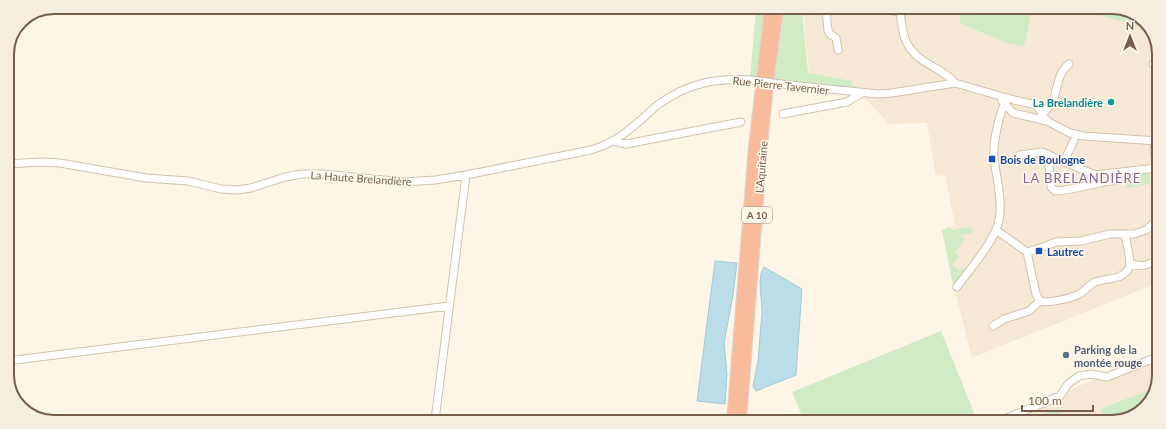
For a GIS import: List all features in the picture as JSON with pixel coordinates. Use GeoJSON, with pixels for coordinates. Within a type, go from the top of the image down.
{"type":"FeatureCollection","features":[{"type":"Feature","properties":{"kind":"highway","name":"L'Aquitaine"},"geometry":{"type":"LineString","coordinates":[[732,415],[756,123],[769,14]]}},
{"type":"Feature","properties":{"kind":"highway","name":"L'Aquitaine"},"geometry":{"type":"LineString","coordinates":[[741,415],[764,124],[777,14]]}},
{"type":"Feature","properties":{"kind":"street"},"geometry":{"type":"LineString","coordinates":[[826,14],[828,31],[836,38],[838,50]]}},
{"type":"Feature","properties":{"kind":"street"},"geometry":{"type":"LineString","coordinates":[[900,14],[904,40],[912,52],[928,64],[947,75],[955,83]]}},
{"type":"Feature","properties":{"kind":"street"},"geometry":{"type":"LineString","coordinates":[[1040,116],[1052,103],[1060,75],[1069,64]]}},
{"type":"Feature","properties":{"kind":"street","name":"Rue Pierre Tavernier"},"geometry":{"type":"LineString","coordinates":[[466,175],[577,154],[599,148],[613,141],[636,125],[658,104],[678,92],[711,81],[723,79],[750,80],[862,93],[892,93],[955,83],[996,95],[1006,101],[1036,105],[1040,116]]}},
{"type":"Feature","properties":{"kind":"street"},"geometry":{"type":"LineString","coordinates":[[783,114],[847,102],[862,93]]}},
{"type":"Feature","properties":{"kind":"street"},"geometry":{"type":"LineString","coordinates":[[957,287],[991,239],[999,220],[1000,200],[994,149],[996,133],[1006,101]]}},
{"type":"Feature","properties":{"kind":"street","name":"Rue Pierre Tavernier"},"geometry":{"type":"LineString","coordinates":[[1006,101],[1013,113],[1040,116],[1065,131],[1079,135],[1152,141]]}},
{"type":"Feature","properties":{"kind":"street"},"geometry":{"type":"LineString","coordinates":[[613,141],[626,144],[742,122]]}},
{"type":"Feature","properties":{"kind":"street"},"geometry":{"type":"LineString","coordinates":[[1064,162],[1074,140]]}},
{"type":"Feature","properties":{"kind":"street"},"geometry":{"type":"LineString","coordinates":[[1020,155],[1042,152],[1095,175],[1152,171]]}},
{"type":"Feature","properties":{"kind":"street"},"geometry":{"type":"LineString","coordinates":[[1048,155],[1051,187],[1055,191],[1072,190],[1100,182],[1118,180],[1120,173]]}},
{"type":"Feature","properties":{"kind":"street","name":"La Haute Brelandière"},"geometry":{"type":"LineString","coordinates":[[14,164],[60,162],[146,178],[188,181],[221,189],[236,190],[251,188],[285,177],[302,174],[322,174],[404,182],[425,181],[466,175]]}},
{"type":"Feature","properties":{"kind":"street"},"geometry":{"type":"LineString","coordinates":[[436,415],[466,175]]}},
{"type":"Feature","properties":{"kind":"street"},"geometry":{"type":"LineString","coordinates":[[1027,252],[1056,242],[1081,241],[1110,234],[1125,235],[1140,233],[1152,225]]}},
{"type":"Feature","properties":{"kind":"street"},"geometry":{"type":"LineString","coordinates":[[996,230],[1027,252],[1036,294],[1040,301]]}},
{"type":"Feature","properties":{"kind":"street"},"geometry":{"type":"LineString","coordinates":[[1040,301],[1047,302],[1075,296],[1093,283],[1120,276],[1128,269],[1130,264],[1125,235]]}},
{"type":"Feature","properties":{"kind":"street"},"geometry":{"type":"LineString","coordinates":[[1130,264],[1142,266],[1152,263]]}},
{"type":"Feature","properties":{"kind":"street"},"geometry":{"type":"LineString","coordinates":[[993,326],[1004,319],[1029,311],[1040,301]]}},
{"type":"Feature","properties":{"kind":"street"},"geometry":{"type":"LineString","coordinates":[[14,360],[449,306]]}},
{"type":"Feature","properties":{"kind":"street"},"geometry":{"type":"LineString","coordinates":[[1014,415],[1056,398],[1062,394],[1068,384],[1079,376],[1091,374],[1107,377],[1152,359]]}},
{"type":"Feature","properties":{"kind":"shaded area"},"geometry":{"type":"Polygon","coordinates":[[[803,14],[1117,14],[1132,19],[1147,34],[1152,51],[1152,285],[972,358],[955,291],[942,230],[955,225],[945,175],[936,176],[927,123],[889,124],[850,82],[809,74],[803,14]]]}},
{"type":"Feature","properties":{"kind":"shaded area"},"geometry":{"type":"Polygon","coordinates":[[[1152,356],[1152,380],[1148,393],[1136,407],[1125,413],[1112,415],[1008,415],[1152,356]]]}},
{"type":"Feature","properties":{"kind":"green space"},"geometry":{"type":"Polygon","coordinates":[[[756,14],[764,14],[756,78],[750,77],[756,14]]]}},
{"type":"Feature","properties":{"kind":"green space"},"geometry":{"type":"Polygon","coordinates":[[[783,14],[802,14],[808,73],[852,81],[852,85],[859,87],[860,89],[774,80],[783,14]]]}},
{"type":"Feature","properties":{"kind":"green space"},"geometry":{"type":"Polygon","coordinates":[[[962,14],[1031,14],[1024,46],[1007,43],[959,23],[962,14]]]}},
{"type":"Feature","properties":{"kind":"green space"},"geometry":{"type":"Polygon","coordinates":[[[1093,14],[1117,14],[1125,16],[1132,19],[1140,26],[1093,14]]]}},
{"type":"Feature","properties":{"kind":"green space"},"geometry":{"type":"Polygon","coordinates":[[[1149,173],[1150,184],[1127,188],[1125,176],[1149,173]]]}},
{"type":"Feature","properties":{"kind":"green space"},"geometry":{"type":"Polygon","coordinates":[[[949,227],[952,230],[972,227],[973,233],[960,235],[965,239],[955,253],[959,256],[952,265],[960,271],[962,268],[964,270],[953,285],[942,230],[949,227]]]}},
{"type":"Feature","properties":{"kind":"green space"},"geometry":{"type":"Polygon","coordinates":[[[941,331],[975,415],[802,415],[792,392],[941,331]]]}},
{"type":"Feature","properties":{"kind":"green space"},"geometry":{"type":"Polygon","coordinates":[[[1149,390],[1136,407],[1125,413],[1102,415],[1100,409],[1149,390]]]}},
{"type":"Feature","properties":{"kind":"green space"},"geometry":{"type":"Polygon","coordinates":[[[1059,408],[1062,415],[1042,415],[1059,408]]]}},
{"type":"Feature","properties":{"kind":"water"},"geometry":{"type":"Polygon","coordinates":[[[715,261],[737,263],[724,343],[727,374],[725,404],[697,401],[715,261]]]}},
{"type":"Feature","properties":{"kind":"water"},"geometry":{"type":"Polygon","coordinates":[[[764,267],[802,289],[796,375],[756,391],[753,386],[758,361],[762,312],[760,282],[761,273],[764,267]]]}},
{"type":"Feature","properties":{"kind":"place","name":"La Brelandière"},"geometry":{"type":"Point","coordinates":[1111,102]}},
{"type":"Feature","properties":{"kind":"place","name":"Bois de Boulogne"},"geometry":{"type":"Point","coordinates":[992,159]}},
{"type":"Feature","properties":{"kind":"place","name":"Lautrec"},"geometry":{"type":"Point","coordinates":[1039,251]}},
{"type":"Feature","properties":{"kind":"place","name":"Parking de la montée rouge"},"geometry":{"type":"Point","coordinates":[1066,355]}},
{"type":"Feature","properties":{"kind":"district","name":"LA BRELANDIÈRE"},"geometry":{"type":"Point","coordinates":[1082,178]}}]}
